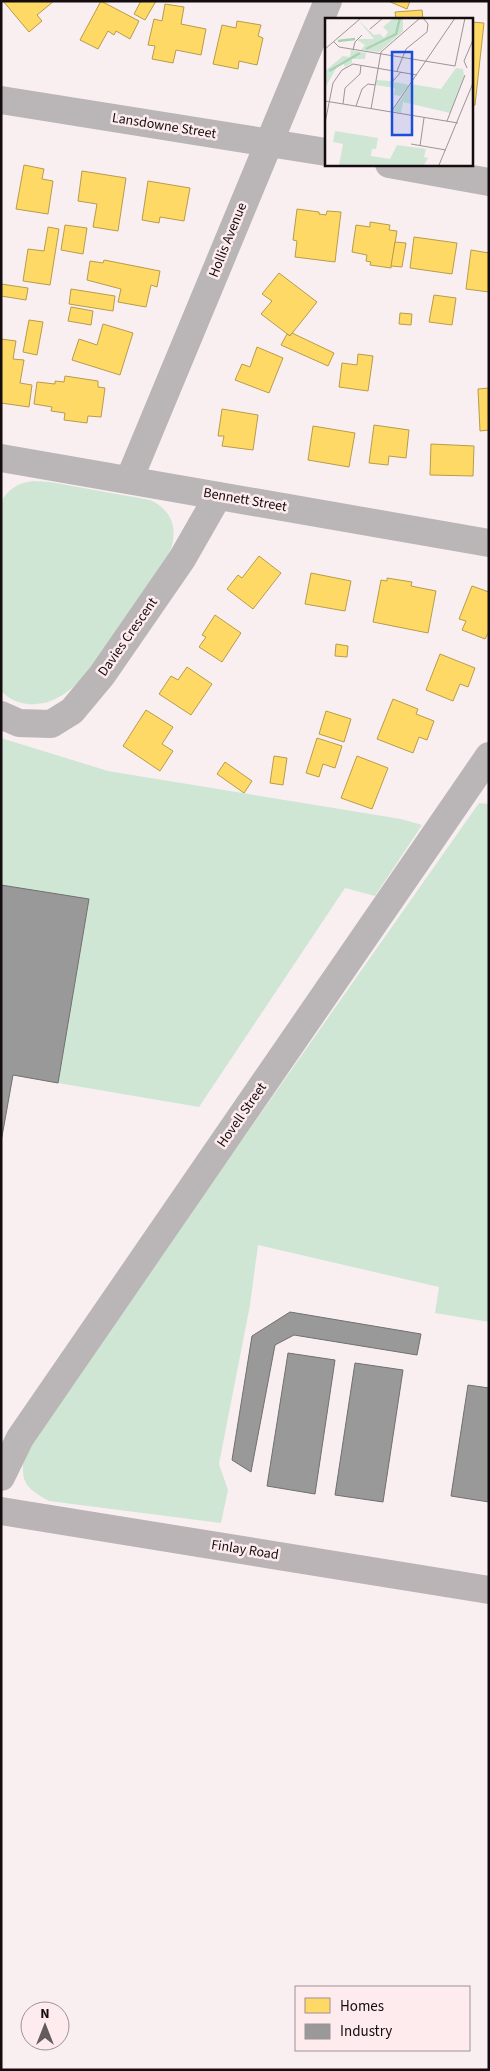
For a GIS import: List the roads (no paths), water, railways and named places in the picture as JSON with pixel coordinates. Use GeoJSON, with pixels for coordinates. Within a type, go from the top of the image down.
{"type":"FeatureCollection","features":[{"type":"Feature","properties":{"kind":"street","name":"Hollis Avenue"},"geometry":{"type":"LineString","coordinates":[[129,480],[328,1]]}},
{"type":"Feature","properties":{"kind":"street","name":"Lansdowne Street"},"geometry":{"type":"LineString","coordinates":[[1,100],[325,152]]}},
{"type":"Feature","properties":{"kind":"street"},"geometry":{"type":"LineString","coordinates":[[395,165],[489,182]]}},
{"type":"Feature","properties":{"kind":"street","name":"Bennett Street"},"geometry":{"type":"LineString","coordinates":[[1,458],[489,543]]}},
{"type":"Feature","properties":{"kind":"street","name":"Davies Crescent"},"geometry":{"type":"LineString","coordinates":[[1,715],[19,723],[51,724],[72,711],[102,675],[182,559],[218,496]]}},
{"type":"Feature","properties":{"kind":"street","name":"Hovell Street"},"geometry":{"type":"LineString","coordinates":[[1,1478],[20,1438],[489,756]]}},
{"type":"Feature","properties":{"kind":"street","name":"Finlay Road"},"geometry":{"type":"LineString","coordinates":[[1,1511],[489,1590]]}}]}
